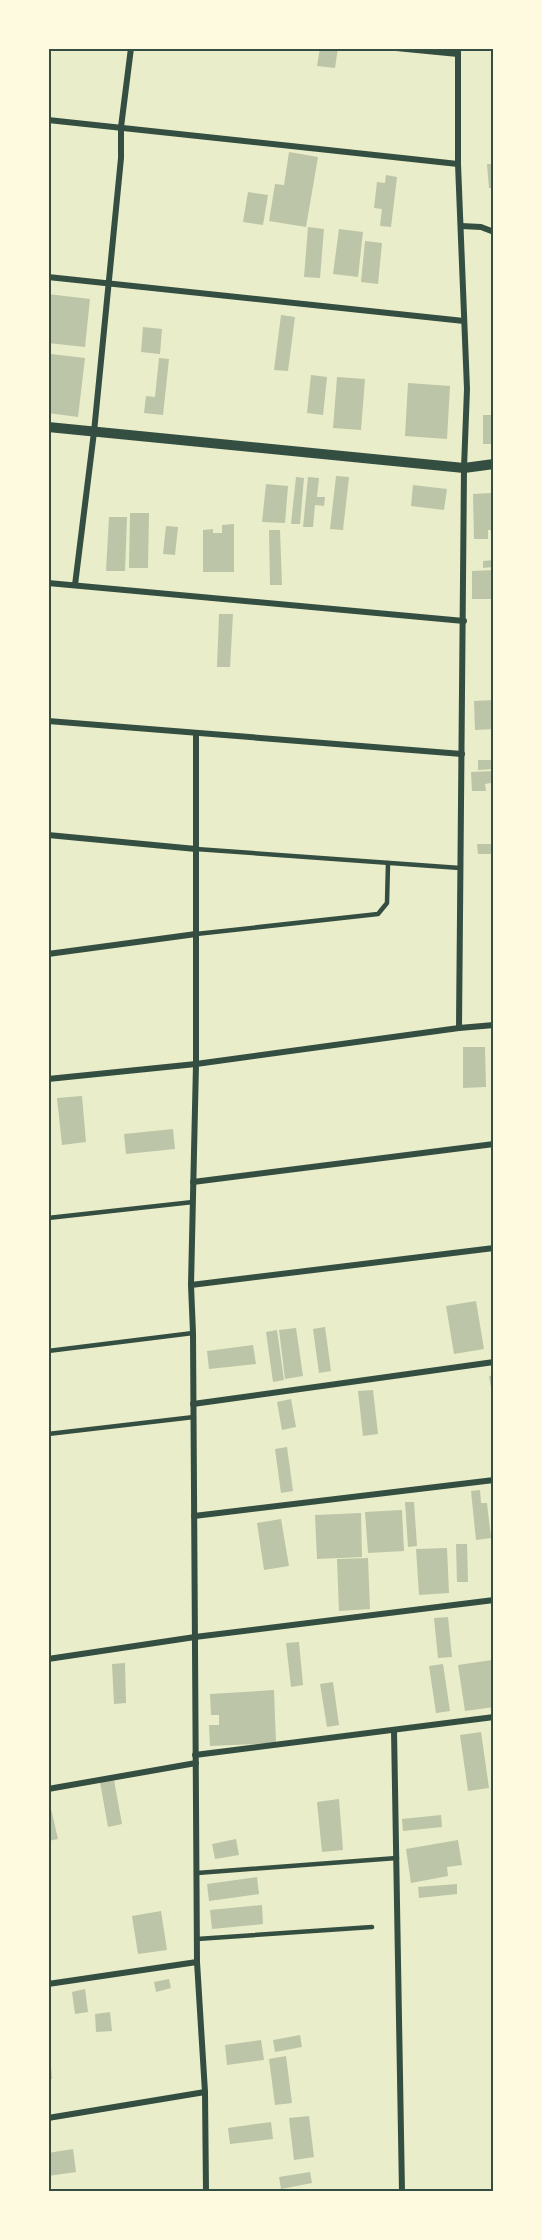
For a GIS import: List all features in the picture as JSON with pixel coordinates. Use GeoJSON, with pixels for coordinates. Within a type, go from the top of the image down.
{"type":"FeatureCollection","features":[{"type":"Feature","properties":{"kind":"street"},"geometry":{"type":"LineString","coordinates":[[75,585],[94,432],[121,158],[121,127],[131,48]]}},
{"type":"Feature","properties":{"kind":"street"},"geometry":{"type":"LineString","coordinates":[[396,48],[458,51],[458,164],[467,389],[464,468],[459,1028]]}},
{"type":"Feature","properties":{"kind":"street"},"geometry":{"type":"LineString","coordinates":[[48,120],[458,164]]}},
{"type":"Feature","properties":{"kind":"street"},"geometry":{"type":"LineString","coordinates":[[461,226],[482,227],[494,232]]}},
{"type":"Feature","properties":{"kind":"street"},"geometry":{"type":"LineString","coordinates":[[48,277],[464,321]]}},
{"type":"Feature","properties":{"kind":"street"},"geometry":{"type":"LineString","coordinates":[[48,427],[464,468],[494,464]]}},
{"type":"Feature","properties":{"kind":"street"},"geometry":{"type":"LineString","coordinates":[[48,583],[464,621]]}},
{"type":"Feature","properties":{"kind":"street"},"geometry":{"type":"LineString","coordinates":[[48,721],[462,754]]}},
{"type":"Feature","properties":{"kind":"street"},"geometry":{"type":"LineString","coordinates":[[195,733],[196,1064],[191,1285],[194,1404],[197,1962],[205,2092],[206,2192]]}},
{"type":"Feature","properties":{"kind":"street"},"geometry":{"type":"LineString","coordinates":[[48,835],[196,849]]}},
{"type":"Feature","properties":{"kind":"street"},"geometry":{"type":"LineString","coordinates":[[48,954],[195,934]]}},
{"type":"Feature","properties":{"kind":"street"},"geometry":{"type":"LineString","coordinates":[[48,1079],[196,1064],[494,1025]]}},
{"type":"Feature","properties":{"kind":"street"},"geometry":{"type":"LineString","coordinates":[[193,1182],[494,1144]]}},
{"type":"Feature","properties":{"kind":"street"},"geometry":{"type":"LineString","coordinates":[[191,1285],[494,1248]]}},
{"type":"Feature","properties":{"kind":"street"},"geometry":{"type":"LineString","coordinates":[[194,1404],[494,1362]]}},
{"type":"Feature","properties":{"kind":"street"},"geometry":{"type":"LineString","coordinates":[[194,1516],[494,1479]]}},
{"type":"Feature","properties":{"kind":"street"},"geometry":{"type":"LineString","coordinates":[[48,1659],[195,1637],[494,1600]]}},
{"type":"Feature","properties":{"kind":"street"},"geometry":{"type":"LineString","coordinates":[[195,1755],[494,1717]]}},
{"type":"Feature","properties":{"kind":"street"},"geometry":{"type":"LineString","coordinates":[[394,1730],[402,2192]]}},
{"type":"Feature","properties":{"kind":"street"},"geometry":{"type":"LineString","coordinates":[[48,1789],[196,1763]]}},
{"type":"Feature","properties":{"kind":"street"},"geometry":{"type":"LineString","coordinates":[[48,1984],[197,1962]]}},
{"type":"Feature","properties":{"kind":"street"},"geometry":{"type":"LineString","coordinates":[[48,2118],[205,2092]]}},
{"type":"Feature","properties":{"kind":"lane"},"geometry":{"type":"LineString","coordinates":[[196,849],[460,868]]}},
{"type":"Feature","properties":{"kind":"lane"},"geometry":{"type":"LineString","coordinates":[[195,934],[378,915],[387,903],[388,863]]}},
{"type":"Feature","properties":{"kind":"lane"},"geometry":{"type":"LineString","coordinates":[[48,1218],[193,1202]]}},
{"type":"Feature","properties":{"kind":"lane"},"geometry":{"type":"LineString","coordinates":[[48,1351],[193,1333]]}},
{"type":"Feature","properties":{"kind":"lane"},"geometry":{"type":"LineString","coordinates":[[48,1434],[194,1417]]}},
{"type":"Feature","properties":{"kind":"lane"},"geometry":{"type":"LineString","coordinates":[[197,1873],[397,1858]]}},
{"type":"Feature","properties":{"kind":"lane"},"geometry":{"type":"LineString","coordinates":[[197,1939],[372,1927]]}},
{"type":"Feature","properties":{"kind":"building"},"geometry":{"type":"Polygon","coordinates":[[[320,48],[338,48],[335,68],[317,66],[320,48]]]}},
{"type":"Feature","properties":{"kind":"building"},"geometry":{"type":"Polygon","coordinates":[[[289,152],[318,157],[306,227],[269,221],[275,184],[284,185],[289,152]]]}},
{"type":"Feature","properties":{"kind":"building"},"geometry":{"type":"Polygon","coordinates":[[[487,164],[494,164],[494,188],[489,188],[487,164]]]}},
{"type":"Feature","properties":{"kind":"building"},"geometry":{"type":"Polygon","coordinates":[[[386,175],[397,177],[391,227],[380,226],[382,209],[374,208],[377,182],[385,183],[386,175]]]}},
{"type":"Feature","properties":{"kind":"building"},"geometry":{"type":"Polygon","coordinates":[[[248,192],[268,195],[263,225],[243,222],[248,192]]]}},
{"type":"Feature","properties":{"kind":"building"},"geometry":{"type":"Polygon","coordinates":[[[48,202],[51,202],[50,228],[48,228],[48,202]]]}},
{"type":"Feature","properties":{"kind":"building"},"geometry":{"type":"Polygon","coordinates":[[[308,227],[324,229],[320,278],[304,277],[308,227]]]}},
{"type":"Feature","properties":{"kind":"building"},"geometry":{"type":"Polygon","coordinates":[[[339,229],[363,232],[358,277],[333,274],[339,229]]]}},
{"type":"Feature","properties":{"kind":"building"},"geometry":{"type":"Polygon","coordinates":[[[365,241],[382,243],[378,284],[361,282],[365,241]]]}},
{"type":"Feature","properties":{"kind":"building"},"geometry":{"type":"Polygon","coordinates":[[[48,294],[90,299],[85,347],[48,343],[48,294]]]}},
{"type":"Feature","properties":{"kind":"building"},"geometry":{"type":"Polygon","coordinates":[[[281,315],[295,317],[288,371],[274,370],[281,315]]]}},
{"type":"Feature","properties":{"kind":"building"},"geometry":{"type":"Polygon","coordinates":[[[143,327],[162,329],[160,354],[141,352],[143,327]]]}},
{"type":"Feature","properties":{"kind":"building"},"geometry":{"type":"Polygon","coordinates":[[[51,354],[85,358],[78,417],[48,413],[51,354]]]}},
{"type":"Feature","properties":{"kind":"building"},"geometry":{"type":"Polygon","coordinates":[[[159,358],[169,359],[163,415],[144,413],[146,396],[155,397],[159,358]]]}},
{"type":"Feature","properties":{"kind":"building"},"geometry":{"type":"Polygon","coordinates":[[[311,375],[327,377],[323,415],[307,413],[311,375]]]}},
{"type":"Feature","properties":{"kind":"building"},"geometry":{"type":"Polygon","coordinates":[[[337,377],[365,379],[361,430],[333,428],[337,377]]]}},
{"type":"Feature","properties":{"kind":"building"},"geometry":{"type":"Polygon","coordinates":[[[408,383],[450,386],[447,439],[405,436],[408,383]]]}},
{"type":"Feature","properties":{"kind":"building"},"geometry":{"type":"Polygon","coordinates":[[[483,415],[494,415],[494,444],[483,444],[483,415]]]}},
{"type":"Feature","properties":{"kind":"building"},"geometry":{"type":"Polygon","coordinates":[[[336,476],[349,477],[343,530],[330,529],[336,476]]]}},
{"type":"Feature","properties":{"kind":"building"},"geometry":{"type":"Polygon","coordinates":[[[296,477],[304,478],[300,524],[291,524],[296,477]]]}},
{"type":"Feature","properties":{"kind":"building"},"geometry":{"type":"Polygon","coordinates":[[[308,477],[319,478],[317,497],[325,497],[324,506],[315,505],[313,527],[303,527],[308,477]]]}},
{"type":"Feature","properties":{"kind":"building"},"geometry":{"type":"Polygon","coordinates":[[[266,484],[288,486],[285,523],[262,522],[266,484]]]}},
{"type":"Feature","properties":{"kind":"building"},"geometry":{"type":"Polygon","coordinates":[[[413,485],[447,489],[444,510],[411,506],[413,485]]]}},
{"type":"Feature","properties":{"kind":"building"},"geometry":{"type":"Polygon","coordinates":[[[491,493],[491,530],[488,530],[488,539],[474,539],[473,494],[491,493]]]}},
{"type":"Feature","properties":{"kind":"building"},"geometry":{"type":"Polygon","coordinates":[[[130,513],[149,513],[148,568],[129,568],[130,513]]]}},
{"type":"Feature","properties":{"kind":"building"},"geometry":{"type":"Polygon","coordinates":[[[109,517],[127,517],[125,571],[106,571],[109,517]]]}},
{"type":"Feature","properties":{"kind":"building"},"geometry":{"type":"Polygon","coordinates":[[[234,524],[234,572],[203,572],[203,530],[213,529],[213,533],[222,533],[222,525],[234,524]]]}},
{"type":"Feature","properties":{"kind":"building"},"geometry":{"type":"Polygon","coordinates":[[[166,526],[178,527],[175,555],[163,554],[166,526]]]}},
{"type":"Feature","properties":{"kind":"building"},"geometry":{"type":"Polygon","coordinates":[[[269,530],[280,530],[282,585],[270,585],[269,530]]]}},
{"type":"Feature","properties":{"kind":"building"},"geometry":{"type":"Polygon","coordinates":[[[494,560],[494,567],[483,568],[483,561],[494,560]]]}},
{"type":"Feature","properties":{"kind":"building"},"geometry":{"type":"Polygon","coordinates":[[[494,570],[494,599],[472,599],[472,571],[494,570]]]}},
{"type":"Feature","properties":{"kind":"building"},"geometry":{"type":"Polygon","coordinates":[[[219,614],[233,614],[230,667],[217,667],[219,614]]]}},
{"type":"Feature","properties":{"kind":"building"},"geometry":{"type":"Polygon","coordinates":[[[494,700],[494,729],[475,730],[474,701],[494,700]]]}},
{"type":"Feature","properties":{"kind":"building"},"geometry":{"type":"Polygon","coordinates":[[[478,760],[494,760],[494,769],[478,770],[478,760]]]}},
{"type":"Feature","properties":{"kind":"building"},"geometry":{"type":"Polygon","coordinates":[[[494,771],[494,780],[485,784],[486,791],[472,791],[471,772],[494,771]]]}},
{"type":"Feature","properties":{"kind":"building"},"geometry":{"type":"Polygon","coordinates":[[[477,844],[494,844],[494,854],[478,854],[477,844]]]}},
{"type":"Feature","properties":{"kind":"building"},"geometry":{"type":"Polygon","coordinates":[[[463,1047],[485,1047],[486,1087],[463,1088],[463,1047]]]}},
{"type":"Feature","properties":{"kind":"building"},"geometry":{"type":"Polygon","coordinates":[[[82,1096],[86,1142],[62,1145],[57,1098],[82,1096]]]}},
{"type":"Feature","properties":{"kind":"building"},"geometry":{"type":"Polygon","coordinates":[[[173,1129],[175,1149],[126,1154],[124,1134],[173,1129]]]}},
{"type":"Feature","properties":{"kind":"building"},"geometry":{"type":"Polygon","coordinates":[[[476,1301],[484,1349],[454,1354],[446,1306],[476,1301]]]}},
{"type":"Feature","properties":{"kind":"building"},"geometry":{"type":"Polygon","coordinates":[[[325,1327],[331,1371],[319,1373],[313,1329],[325,1327]]]}},
{"type":"Feature","properties":{"kind":"building"},"geometry":{"type":"Polygon","coordinates":[[[296,1328],[303,1376],[285,1379],[279,1330],[296,1328]]]}},
{"type":"Feature","properties":{"kind":"building"},"geometry":{"type":"Polygon","coordinates":[[[277,1330],[284,1380],[273,1382],[266,1332],[277,1330]]]}},
{"type":"Feature","properties":{"kind":"building"},"geometry":{"type":"Polygon","coordinates":[[[253,1345],[256,1364],[209,1369],[207,1351],[253,1345]]]}},
{"type":"Feature","properties":{"kind":"building"},"geometry":{"type":"Polygon","coordinates":[[[494,1375],[494,1400],[493,1400],[489,1376],[494,1375]]]}},
{"type":"Feature","properties":{"kind":"building"},"geometry":{"type":"Polygon","coordinates":[[[373,1390],[378,1434],[363,1436],[358,1391],[373,1390]]]}},
{"type":"Feature","properties":{"kind":"building"},"geometry":{"type":"Polygon","coordinates":[[[291,1399],[296,1427],[282,1430],[277,1402],[291,1399]]]}},
{"type":"Feature","properties":{"kind":"building"},"geometry":{"type":"Polygon","coordinates":[[[287,1447],[293,1491],[281,1493],[275,1449],[287,1447]]]}},
{"type":"Feature","properties":{"kind":"building"},"geometry":{"type":"Polygon","coordinates":[[[480,1490],[481,1503],[487,1503],[491,1538],[476,1540],[471,1491],[480,1490]]]}},
{"type":"Feature","properties":{"kind":"building"},"geometry":{"type":"Polygon","coordinates":[[[405,1502],[414,1502],[417,1546],[408,1547],[405,1502]]]}},
{"type":"Feature","properties":{"kind":"building"},"geometry":{"type":"Polygon","coordinates":[[[402,1510],[404,1551],[368,1553],[365,1512],[402,1510]]]}},
{"type":"Feature","properties":{"kind":"building"},"geometry":{"type":"Polygon","coordinates":[[[361,1513],[362,1557],[317,1559],[315,1515],[361,1513]]]}},
{"type":"Feature","properties":{"kind":"building"},"geometry":{"type":"Polygon","coordinates":[[[281,1519],[289,1566],[264,1570],[257,1523],[281,1519]]]}},
{"type":"Feature","properties":{"kind":"building"},"geometry":{"type":"Polygon","coordinates":[[[456,1544],[467,1544],[468,1582],[457,1582],[456,1544]]]}},
{"type":"Feature","properties":{"kind":"building"},"geometry":{"type":"Polygon","coordinates":[[[447,1548],[449,1593],[419,1595],[416,1549],[447,1548]]]}},
{"type":"Feature","properties":{"kind":"building"},"geometry":{"type":"Polygon","coordinates":[[[368,1558],[370,1609],[339,1611],[337,1559],[368,1558]]]}},
{"type":"Feature","properties":{"kind":"building"},"geometry":{"type":"Polygon","coordinates":[[[448,1617],[452,1657],[438,1658],[434,1618],[448,1617]]]}},
{"type":"Feature","properties":{"kind":"building"},"geometry":{"type":"Polygon","coordinates":[[[299,1642],[303,1685],[291,1687],[286,1643],[299,1642]]]}},
{"type":"Feature","properties":{"kind":"building"},"geometry":{"type":"Polygon","coordinates":[[[492,1660],[494,1707],[465,1711],[458,1665],[492,1660]]]}},
{"type":"Feature","properties":{"kind":"building"},"geometry":{"type":"Polygon","coordinates":[[[125,1663],[126,1703],[114,1704],[112,1664],[125,1663]]]}},
{"type":"Feature","properties":{"kind":"building"},"geometry":{"type":"Polygon","coordinates":[[[443,1664],[450,1711],[436,1713],[429,1666],[443,1664]]]}},
{"type":"Feature","properties":{"kind":"building"},"geometry":{"type":"Polygon","coordinates":[[[333,1682],[339,1725],[327,1727],[320,1684],[333,1682]]]}},
{"type":"Feature","properties":{"kind":"building"},"geometry":{"type":"Polygon","coordinates":[[[274,1690],[276,1743],[210,1746],[209,1725],[219,1725],[219,1715],[211,1715],[210,1694],[274,1690]]]}},
{"type":"Feature","properties":{"kind":"building"},"geometry":{"type":"Polygon","coordinates":[[[481,1732],[489,1788],[468,1791],[460,1735],[481,1732]]]}},
{"type":"Feature","properties":{"kind":"building"},"geometry":{"type":"Polygon","coordinates":[[[114,1780],[122,1824],[108,1827],[100,1782],[114,1780]]]}},
{"type":"Feature","properties":{"kind":"building"},"geometry":{"type":"Polygon","coordinates":[[[48,1796],[58,1839],[48,1841],[48,1796]]]}},
{"type":"Feature","properties":{"kind":"building"},"geometry":{"type":"Polygon","coordinates":[[[339,1799],[343,1850],[322,1852],[317,1802],[339,1799]]]}},
{"type":"Feature","properties":{"kind":"building"},"geometry":{"type":"Polygon","coordinates":[[[441,1815],[442,1827],[403,1831],[402,1819],[441,1815]]]}},
{"type":"Feature","properties":{"kind":"building"},"geometry":{"type":"Polygon","coordinates":[[[236,1839],[239,1855],[215,1859],[212,1844],[236,1839]]]}},
{"type":"Feature","properties":{"kind":"building"},"geometry":{"type":"Polygon","coordinates":[[[458,1840],[462,1865],[447,1867],[448,1876],[411,1883],[406,1849],[458,1840]]]}},
{"type":"Feature","properties":{"kind":"building"},"geometry":{"type":"Polygon","coordinates":[[[257,1877],[259,1894],[209,1901],[207,1884],[257,1877]]]}},
{"type":"Feature","properties":{"kind":"building"},"geometry":{"type":"Polygon","coordinates":[[[457,1884],[457,1894],[419,1898],[418,1887],[457,1884]]]}},
{"type":"Feature","properties":{"kind":"building"},"geometry":{"type":"Polygon","coordinates":[[[262,1905],[263,1924],[212,1929],[210,1910],[262,1905]]]}},
{"type":"Feature","properties":{"kind":"building"},"geometry":{"type":"Polygon","coordinates":[[[161,1911],[167,1950],[138,1954],[132,1916],[161,1911]]]}},
{"type":"Feature","properties":{"kind":"building"},"geometry":{"type":"Polygon","coordinates":[[[169,1979],[171,1988],[156,1992],[154,1982],[169,1979]]]}},
{"type":"Feature","properties":{"kind":"building"},"geometry":{"type":"Polygon","coordinates":[[[85,1989],[88,2012],[75,2014],[72,1992],[85,1989]]]}},
{"type":"Feature","properties":{"kind":"building"},"geometry":{"type":"Polygon","coordinates":[[[110,2012],[112,2031],[96,2032],[95,2014],[110,2012]]]}},
{"type":"Feature","properties":{"kind":"building"},"geometry":{"type":"Polygon","coordinates":[[[300,2035],[302,2047],[275,2052],[273,2040],[300,2035]]]}},
{"type":"Feature","properties":{"kind":"building"},"geometry":{"type":"Polygon","coordinates":[[[261,2040],[264,2060],[227,2065],[225,2045],[261,2040]]]}},
{"type":"Feature","properties":{"kind":"building"},"geometry":{"type":"Polygon","coordinates":[[[50,2052],[52,2079],[48,2079],[48,2053],[50,2052]]]}},
{"type":"Feature","properties":{"kind":"building"},"geometry":{"type":"Polygon","coordinates":[[[286,2056],[292,2103],[275,2105],[269,2059],[286,2056]]]}},
{"type":"Feature","properties":{"kind":"building"},"geometry":{"type":"Polygon","coordinates":[[[309,2116],[314,2157],[294,2160],[289,2118],[309,2116]]]}},
{"type":"Feature","properties":{"kind":"building"},"geometry":{"type":"Polygon","coordinates":[[[271,2122],[273,2139],[230,2144],[228,2128],[271,2122]]]}},
{"type":"Feature","properties":{"kind":"building"},"geometry":{"type":"Polygon","coordinates":[[[73,2149],[76,2172],[48,2176],[48,2153],[73,2149]]]}},
{"type":"Feature","properties":{"kind":"building"},"geometry":{"type":"Polygon","coordinates":[[[310,2172],[312,2183],[281,2189],[279,2177],[310,2172]]]}}]}
